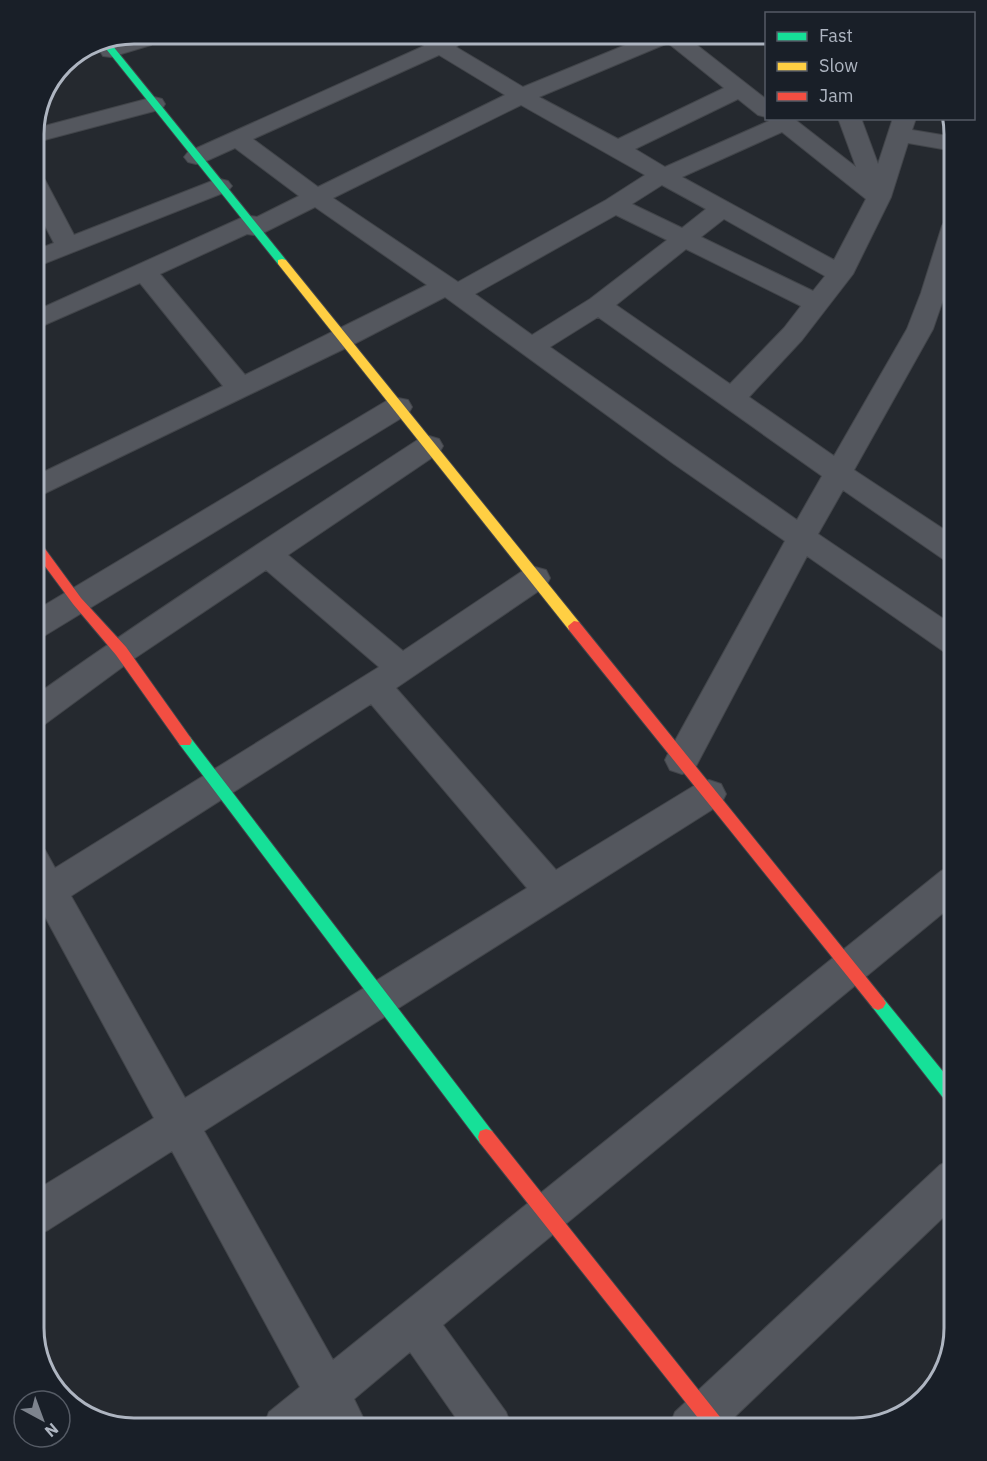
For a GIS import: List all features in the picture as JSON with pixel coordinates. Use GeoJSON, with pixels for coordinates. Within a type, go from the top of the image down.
{"type":"FeatureCollection","features":[{"type":"Feature","properties":{"kind":"street"},"geometry":{"type":"LineString","coordinates":[[196,157],[428,44]]}},
{"type":"Feature","properties":{"kind":"street"},"geometry":{"type":"LineString","coordinates":[[435,44],[521,96],[618,148],[840,274]]}},
{"type":"Feature","properties":{"kind":"street"},"geometry":{"type":"LineString","coordinates":[[44,317],[317,198],[521,96],[648,44]]}},
{"type":"Feature","properties":{"kind":"street"},"geometry":{"type":"LineString","coordinates":[[682,44],[765,108]]}},
{"type":"Feature","properties":{"kind":"street"},"geometry":{"type":"LineString","coordinates":[[108,47],[944,1086]]}},
{"type":"Feature","properties":{"kind":"street"},"geometry":{"type":"LineString","coordinates":[[618,148],[740,89]]}},
{"type":"Feature","properties":{"kind":"street"},"geometry":{"type":"LineString","coordinates":[[44,133],[154,104]]}},
{"type":"Feature","properties":{"kind":"street"},"geometry":{"type":"LineString","coordinates":[[44,484],[240,388],[451,290],[615,205],[663,175],[770,120]]}},
{"type":"Feature","properties":{"kind":"street"},"geometry":{"type":"LineString","coordinates":[[780,120],[879,197]]}},
{"type":"Feature","properties":{"kind":"street"},"geometry":{"type":"LineString","coordinates":[[850,120],[879,197]]}},
{"type":"Feature","properties":{"kind":"street"},"geometry":{"type":"LineString","coordinates":[[733,397],[793,334],[840,274],[879,197],[902,127],[944,141]]}},
{"type":"Feature","properties":{"kind":"street"},"geometry":{"type":"LineString","coordinates":[[237,138],[317,198],[451,290],[684,457],[944,631]]}},
{"type":"Feature","properties":{"kind":"street"},"geometry":{"type":"LineString","coordinates":[[44,256],[220,186]]}},
{"type":"Feature","properties":{"kind":"street"},"geometry":{"type":"LineString","coordinates":[[44,201],[68,246]]}},
{"type":"Feature","properties":{"kind":"street"},"geometry":{"type":"LineString","coordinates":[[615,205],[817,303]]}},
{"type":"Feature","properties":{"kind":"street"},"geometry":{"type":"LineString","coordinates":[[531,347],[599,304],[722,209]]}},
{"type":"Feature","properties":{"kind":"street"},"geometry":{"type":"LineString","coordinates":[[682,760],[802,537],[920,328],[944,260]]}},
{"type":"Feature","properties":{"kind":"street"},"geometry":{"type":"LineString","coordinates":[[145,272],[240,388]]}},
{"type":"Feature","properties":{"kind":"street"},"geometry":{"type":"LineString","coordinates":[[599,304],[838,473],[944,544]]}},
{"type":"Feature","properties":{"kind":"street"},"geometry":{"type":"LineString","coordinates":[[44,620],[398,407]]}},
{"type":"Feature","properties":{"kind":"street"},"geometry":{"type":"LineString","coordinates":[[44,707],[121,651],[429,446]]}},
{"type":"Feature","properties":{"kind":"street"},"geometry":{"type":"LineString","coordinates":[[266,553],[388,676],[553,892]]}},
{"type":"Feature","properties":{"kind":"street"},"geometry":{"type":"LineString","coordinates":[[44,556],[77,600],[121,651],[217,786],[701,1418]]}},
{"type":"Feature","properties":{"kind":"street"},"geometry":{"type":"LineString","coordinates":[[44,881],[217,786],[535,578]]}},
{"type":"Feature","properties":{"kind":"street"},"geometry":{"type":"LineString","coordinates":[[44,1208],[709,794]]}},
{"type":"Feature","properties":{"kind":"street"},"geometry":{"type":"LineString","coordinates":[[298,1417],[545,1213],[850,969],[944,890]]}},
{"type":"Feature","properties":{"kind":"street"},"geometry":{"type":"LineString","coordinates":[[44,893],[179,1123],[340,1417]]}},
{"type":"Feature","properties":{"kind":"street"},"geometry":{"type":"LineString","coordinates":[[710,1418],[944,1189]]}},
{"type":"Feature","properties":{"kind":"street"},"geometry":{"type":"LineString","coordinates":[[414,1321],[483,1417]]}},
{"type":"Feature","properties":{"kind":"traffic: fast"},"geometry":{"type":"LineString","coordinates":[[109,47],[282,262]]}},
{"type":"Feature","properties":{"kind":"traffic: fast"},"geometry":{"type":"LineString","coordinates":[[185,741],[486,1137]]}},
{"type":"Feature","properties":{"kind":"traffic: fast"},"geometry":{"type":"LineString","coordinates":[[878,1003],[944,1086]]}},
{"type":"Feature","properties":{"kind":"traffic: slow"},"geometry":{"type":"LineString","coordinates":[[282,262],[574,626]]}},
{"type":"Feature","properties":{"kind":"traffic: jam"},"geometry":{"type":"LineString","coordinates":[[44,556],[77,601],[121,651],[185,741]]}},
{"type":"Feature","properties":{"kind":"traffic: jam"},"geometry":{"type":"LineString","coordinates":[[574,626],[878,1003]]}},
{"type":"Feature","properties":{"kind":"traffic: jam"},"geometry":{"type":"LineString","coordinates":[[486,1137],[710,1418]]}}]}
